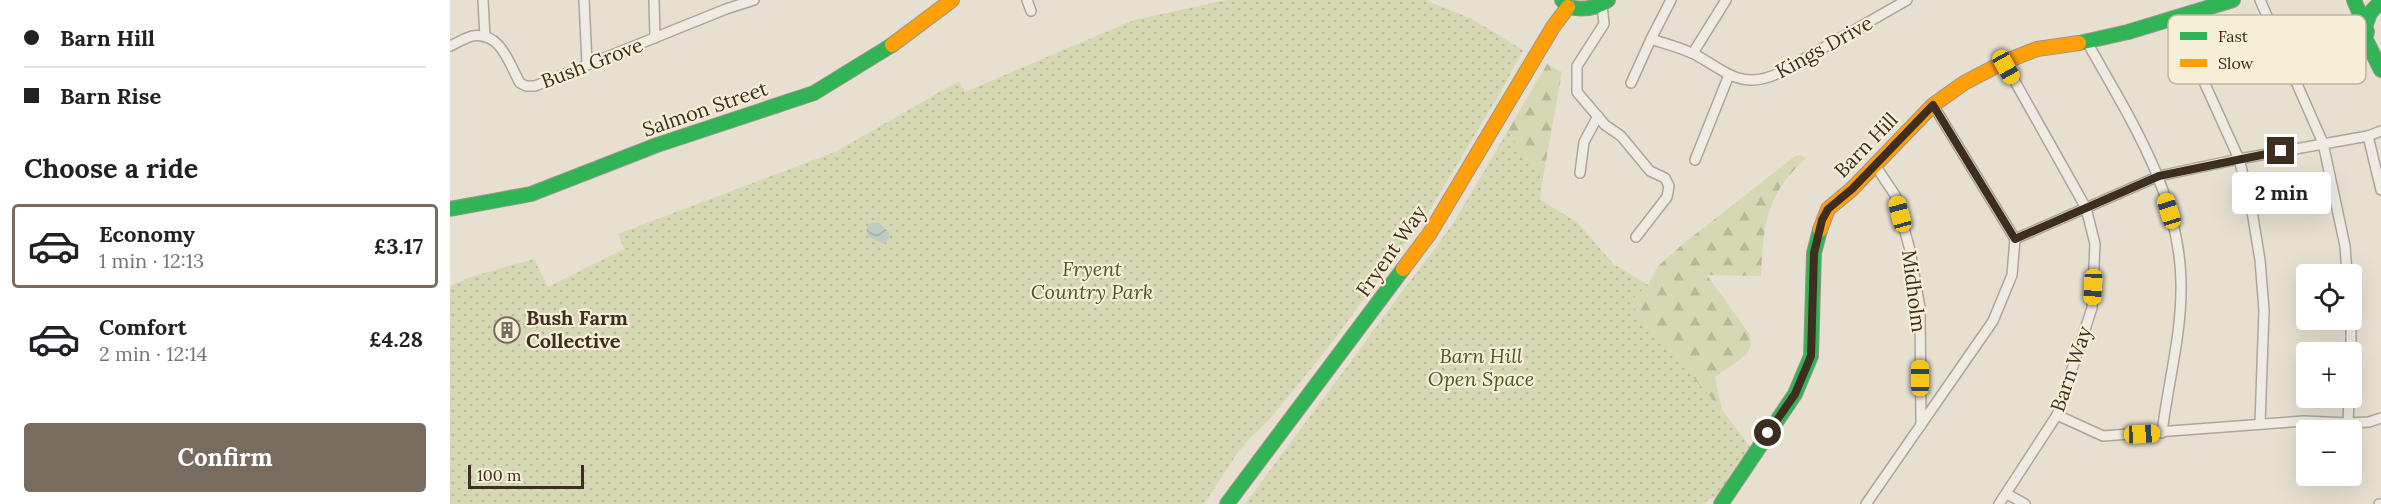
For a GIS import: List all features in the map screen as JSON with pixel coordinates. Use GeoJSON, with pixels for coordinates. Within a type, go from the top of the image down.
{"type":"FeatureCollection","features":[{"type":"Feature","properties":{"kind":"street"},"geometry":{"type":"LineString","coordinates":[[450,46],[473,36],[485,37],[483,0]]}},
{"type":"Feature","properties":{"kind":"street"},"geometry":{"type":"LineString","coordinates":[[584,0],[587,64]]}},
{"type":"Feature","properties":{"kind":"street"},"geometry":{"type":"LineString","coordinates":[[654,0],[655,38]]}},
{"type":"Feature","properties":{"kind":"street","name":"Bush Grove"},"geometry":{"type":"LineString","coordinates":[[485,37],[502,46],[520,83],[535,86],[655,38],[726,4],[754,0]]}},
{"type":"Feature","properties":{"kind":"street","name":"Salmon Street"},"geometry":{"type":"LineString","coordinates":[[450,209],[531,194],[657,145],[814,93],[894,44],[952,0]]}},
{"type":"Feature","properties":{"kind":"street"},"geometry":{"type":"LineString","coordinates":[[1027,0],[1031,10]]}},
{"type":"Feature","properties":{"kind":"street"},"geometry":{"type":"LineString","coordinates":[[1631,83],[1671,0]]}},
{"type":"Feature","properties":{"kind":"street"},"geometry":{"type":"LineString","coordinates":[[1693,53],[1726,0]]}},
{"type":"Feature","properties":{"kind":"street","name":"Kings Drive"},"geometry":{"type":"LineString","coordinates":[[1652,39],[1693,53],[1729,75],[1753,81],[1769,78],[1907,0]]}},
{"type":"Feature","properties":{"kind":"street","name":"Barn Hill"},"geometry":{"type":"LineString","coordinates":[[2185,15],[2233,0]]}},
{"type":"Feature","properties":{"kind":"street"},"geometry":{"type":"LineString","coordinates":[[2260,0],[2267,15]]}},
{"type":"Feature","properties":{"kind":"street"},"geometry":{"type":"LineString","coordinates":[[2344,0],[2351,15]]}},
{"type":"Feature","properties":{"kind":"street"},"geometry":{"type":"LineString","coordinates":[[2360,15],[2356,0],[2372,0]]}},
{"type":"Feature","properties":{"kind":"street"},"geometry":{"type":"LineString","coordinates":[[2366,28],[2370,12],[2381,1]]}},
{"type":"Feature","properties":{"kind":"street"},"geometry":{"type":"LineString","coordinates":[[1565,4],[1605,3],[1604,24],[1577,66],[1577,92],[1605,125],[1621,136],[1650,171],[1665,178],[1670,186],[1667,197],[1636,237]]}},
{"type":"Feature","properties":{"kind":"street","name":"Fryent Way"},"geometry":{"type":"LineString","coordinates":[[1227,504],[1430,233],[1565,4]]}},
{"type":"Feature","properties":{"kind":"street","name":"Barn Hill"},"geometry":{"type":"LineString","coordinates":[[1721,504],[1795,394],[1811,356],[1814,253],[1822,220],[1828,209],[1875,165],[1933,105],[1964,83],[2004,62],[2037,49],[2087,42],[2168,20]]}},
{"type":"Feature","properties":{"kind":"street"},"geometry":{"type":"LineString","coordinates":[[2366,34],[2381,70]]}},
{"type":"Feature","properties":{"kind":"street"},"geometry":{"type":"LineString","coordinates":[[2087,42],[2123,104],[2159,176],[2175,229],[2181,282],[2176,337],[2162,433]]}},
{"type":"Feature","properties":{"kind":"street","name":"Barn Way"},"geometry":{"type":"LineString","coordinates":[[1999,504],[2057,415],[2092,308],[2095,244],[2086,208],[2004,62]]}},
{"type":"Feature","properties":{"kind":"street"},"geometry":{"type":"LineString","coordinates":[[1695,160],[1729,75]]}},
{"type":"Feature","properties":{"kind":"street"},"geometry":{"type":"LineString","coordinates":[[2205,84],[2240,159],[2251,205],[2260,260],[2264,310],[2260,424]]}},
{"type":"Feature","properties":{"kind":"street"},"geometry":{"type":"LineString","coordinates":[[2297,84],[2323,143],[2345,246],[2346,264]]}},
{"type":"Feature","properties":{"kind":"street"},"geometry":{"type":"LineString","coordinates":[[1866,504],[1994,321],[2012,275],[2015,239],[1933,105]]}},
{"type":"Feature","properties":{"kind":"street"},"geometry":{"type":"LineString","coordinates":[[1581,173],[1584,142],[1598,116]]}},
{"type":"Feature","properties":{"kind":"street"},"geometry":{"type":"LineString","coordinates":[[2015,239],[2159,176],[2368,136],[2381,131]]}},
{"type":"Feature","properties":{"kind":"street"},"geometry":{"type":"LineString","coordinates":[[2368,136],[2381,190]]}},
{"type":"Feature","properties":{"kind":"street","name":"Midholm"},"geometry":{"type":"LineString","coordinates":[[1875,165],[1895,195],[1910,250],[1920,308],[1921,425]]}},
{"type":"Feature","properties":{"kind":"street"},"geometry":{"type":"LineString","coordinates":[[2057,415],[2103,436],[2296,422]]}},
{"type":"Feature","properties":{"kind":"street"},"geometry":{"type":"LineString","coordinates":[[2362,422],[2381,418]]}},
{"type":"Feature","properties":{"kind":"street"},"geometry":{"type":"LineString","coordinates":[[2007,494],[2025,504]]}},
{"type":"Feature","properties":{"kind":"green space","name":"Fryent Country Park"},"geometry":{"type":"Polygon","coordinates":[[[1226,0],[1425,0],[1472,19],[1523,50],[1503,88],[1428,213],[1324,353],[1268,421],[1236,455],[1204,504],[450,504],[450,286],[474,276],[534,259],[548,287],[624,249],[618,234],[835,152],[959,81],[965,92],[1134,20],[1226,0]]]}},
{"type":"Feature","properties":{"kind":"green space"},"geometry":{"type":"Polygon","coordinates":[[[1547,64],[1562,72],[1539,200],[1577,222],[1613,264],[1648,285],[1658,266],[1683,244],[1795,156],[1801,155],[1806,158],[1782,185],[1769,211],[1763,241],[1761,276],[1707,275],[1750,335],[1751,346],[1746,355],[1715,377],[1722,410],[1735,427],[1370,335],[1453,224],[1547,64]]]}},
{"type":"Feature","properties":{"kind":"green space","name":"Barn Hill Open Space"},"geometry":{"type":"Polygon","coordinates":[[[1508,132],[1542,180],[1540,200],[1577,222],[1613,264],[1648,285],[1629,302],[1722,410],[1751,448],[1717,497],[1703,504],[1245,504],[1453,224],[1508,132]]]}},
{"type":"Feature","properties":{"kind":"water"},"geometry":{"type":"Polygon","coordinates":[[[871,223],[878,223],[889,232],[889,238],[884,244],[869,237],[866,229],[871,223]]]}},
{"type":"Feature","properties":{"kind":"traffic: fast"},"geometry":{"type":"LineString","coordinates":[[1562,0],[1568,7],[1584,8],[1594,7],[1608,0]]}},
{"type":"Feature","properties":{"kind":"traffic: fast"},"geometry":{"type":"LineString","coordinates":[[2184,15],[2233,0]]}},
{"type":"Feature","properties":{"kind":"traffic: fast"},"geometry":{"type":"LineString","coordinates":[[2354,0],[2360,15]]}},
{"type":"Feature","properties":{"kind":"traffic: fast"},"geometry":{"type":"LineString","coordinates":[[2366,24],[2370,13],[2381,1]]}},
{"type":"Feature","properties":{"kind":"traffic: fast"},"geometry":{"type":"LineString","coordinates":[[2079,43],[2168,20]]}},
{"type":"Feature","properties":{"kind":"traffic: fast"},"geometry":{"type":"LineString","coordinates":[[2366,30],[2366,35]]}},
{"type":"Feature","properties":{"kind":"traffic: fast"},"geometry":{"type":"LineString","coordinates":[[2366,40],[2381,70]]}},
{"type":"Feature","properties":{"kind":"traffic: fast"},"geometry":{"type":"LineString","coordinates":[[450,209],[531,194],[657,145],[814,93],[892,45]]}},
{"type":"Feature","properties":{"kind":"traffic: fast"},"geometry":{"type":"LineString","coordinates":[[1721,504],[1795,394],[1811,356],[1814,253],[1820,230]]}},
{"type":"Feature","properties":{"kind":"traffic: fast"},"geometry":{"type":"LineString","coordinates":[[1227,504],[1403,269]]}},
{"type":"Feature","properties":{"kind":"traffic: slow"},"geometry":{"type":"LineString","coordinates":[[892,45],[952,0]]}},
{"type":"Feature","properties":{"kind":"traffic: slow"},"geometry":{"type":"LineString","coordinates":[[1403,269],[1430,233],[1553,27],[1568,7]]}},
{"type":"Feature","properties":{"kind":"traffic: slow"},"geometry":{"type":"LineString","coordinates":[[1820,230],[1828,209],[1852,189],[1933,105],[1964,83],[2004,62],[2037,49],[2079,43]]}},
{"type":"Feature","properties":{"kind":"place","name":"Bush Farm Collective"},"geometry":{"type":"Point","coordinates":[507,330]}},
{"type":"Feature","properties":{"kind":"route"},"geometry":{"type":"LineString","coordinates":[[1768,433],[1795,394],[1811,356],[1814,253],[1822,220],[1828,209],[1852,189],[1933,105],[2015,239],[2159,176],[2281,151]]}}]}
